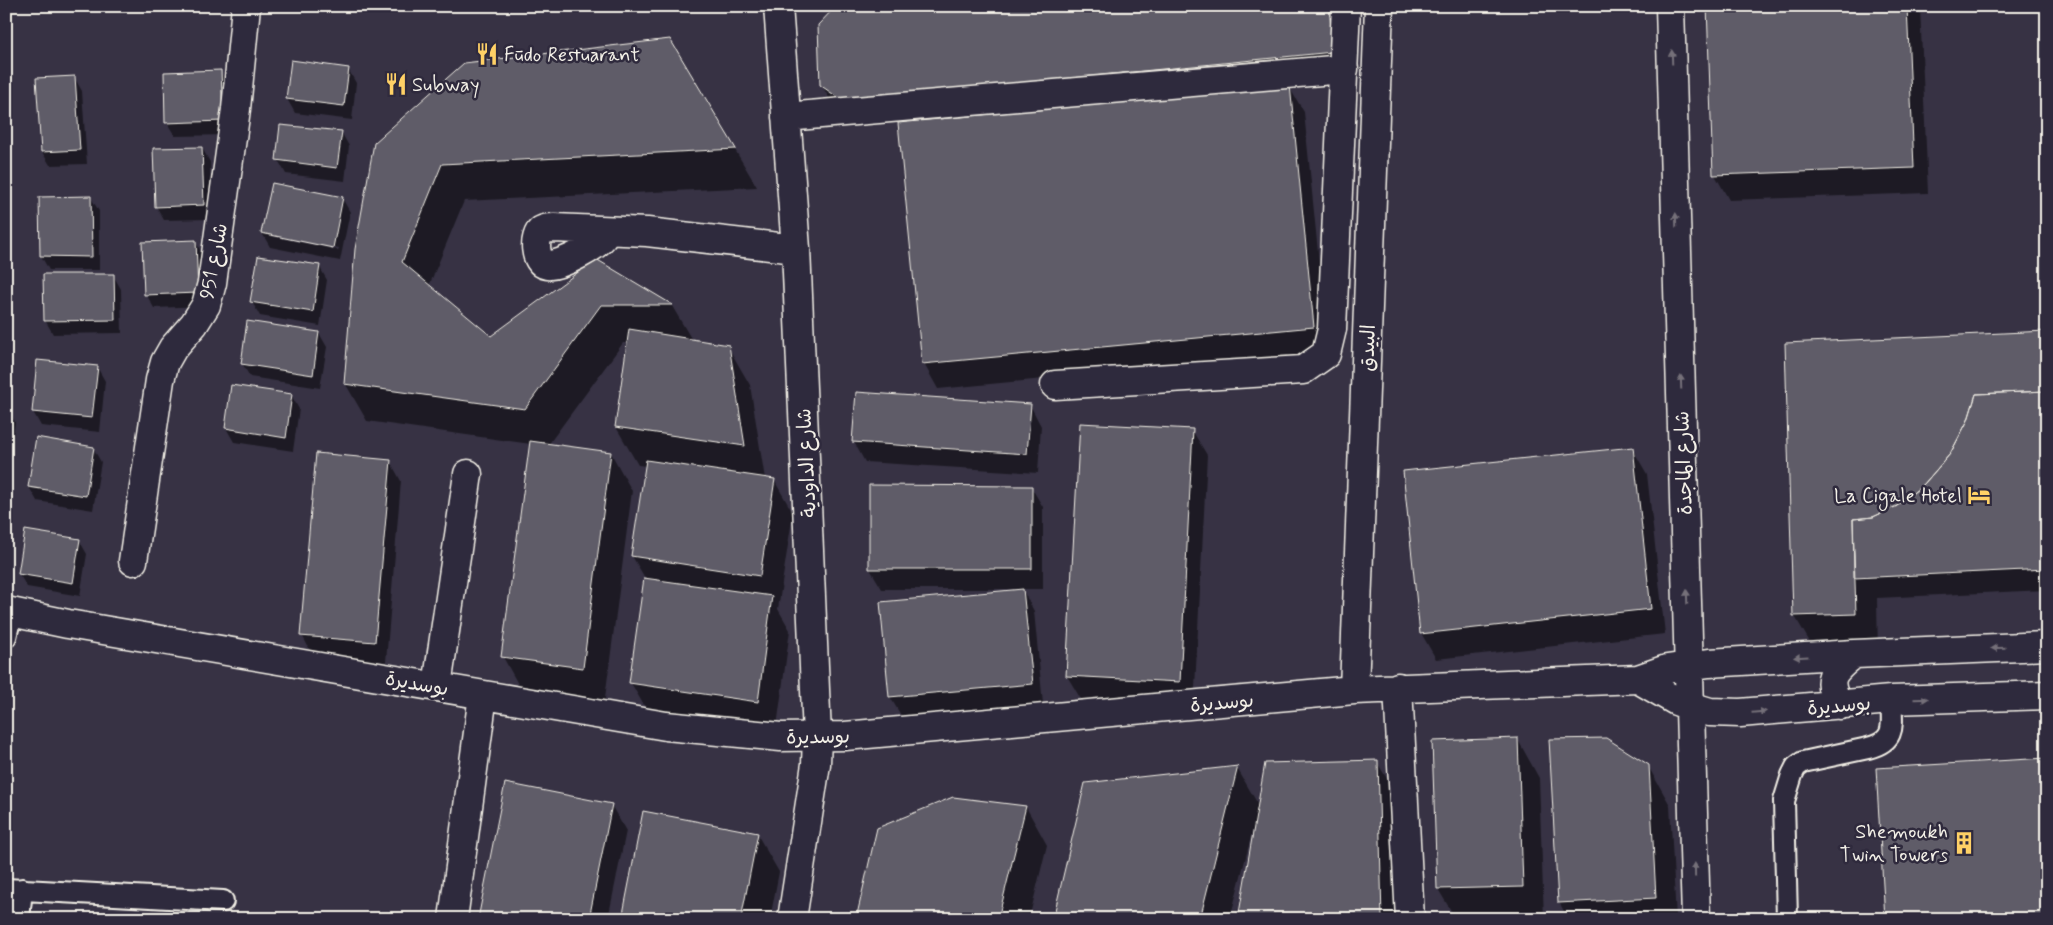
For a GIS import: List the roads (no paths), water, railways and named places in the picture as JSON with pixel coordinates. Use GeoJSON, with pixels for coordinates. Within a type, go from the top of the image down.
{"type":"FeatureCollection","features":[{"type":"Feature","properties":{"kind":"street","name":"شارع 951"},"geometry":{"type":"LineString","coordinates":[[133,562],[160,380],[165,362],[173,348],[206,305],[212,284],[236,109],[246,6]]}},
{"type":"Feature","properties":{"kind":"street","name":"شارع الداودية"},"geometry":{"type":"LineString","coordinates":[[778,6],[796,249],[817,736],[816,764],[792,919]]}},
{"type":"Feature","properties":{"kind":"street"},"geometry":{"type":"LineString","coordinates":[[1055,385],[1303,370],[1326,354],[1332,329],[1346,6]]}},
{"type":"Feature","properties":{"kind":"street","name":"البيدق"},"geometry":{"type":"LineString","coordinates":[[1354,690],[1379,6]]}},
{"type":"Feature","properties":{"kind":"street","name":"شارع الماجدة"},"geometry":{"type":"LineString","coordinates":[[1670,6],[1696,919]]}},
{"type":"Feature","properties":{"kind":"street"},"geometry":{"type":"LineString","coordinates":[[786,117],[1344,69]]}},
{"type":"Feature","properties":{"kind":"street"},"geometry":{"type":"LineString","coordinates":[[606,232],[647,232],[796,249]]}},
{"type":"Feature","properties":{"kind":"street"},"geometry":{"type":"LineString","coordinates":[[437,686],[468,474]]}},
{"type":"Feature","properties":{"kind":"street","name":"بوسديرة"},"geometry":{"type":"LineString","coordinates":[[8,620],[77,626],[666,726],[781,737],[845,736],[1398,687],[1638,680],[1666,669],[1689,665],[1854,654],[2047,646]]}},
{"type":"Feature","properties":{"kind":"street"},"geometry":{"type":"LineString","coordinates":[[1840,705],[1832,693],[1830,681],[1836,669],[1854,654]]}},
{"type":"Feature","properties":{"kind":"street","name":"بوسديرة"},"geometry":{"type":"LineString","coordinates":[[1638,680],[1676,701],[1710,712],[1740,713],[1891,700],[2047,695]]}},
{"type":"Feature","properties":{"kind":"street"},"geometry":{"type":"LineString","coordinates":[[1398,687],[1410,919]]}},
{"type":"Feature","properties":{"kind":"street"},"geometry":{"type":"LineString","coordinates":[[453,919],[483,695]]}},
{"type":"Feature","properties":{"kind":"lane"},"geometry":{"type":"LineString","coordinates":[[1787,919],[1784,806],[1786,792],[1792,775],[1796,767],[1803,762],[1879,746],[1887,740],[1891,733],[1891,700]]}},
{"type":"Feature","properties":{"kind":"lane"},"geometry":{"type":"LineString","coordinates":[[19,919],[14,889],[223,901]]}},
{"type":"Feature","properties":{"kind":"place","name":"Fūdo Restuarant"},"geometry":{"type":"Point","coordinates":[487,54]}},
{"type":"Feature","properties":{"kind":"place","name":"Subway"},"geometry":{"type":"Point","coordinates":[396,84]}},
{"type":"Feature","properties":{"kind":"place","name":"La Cigale Hotel"},"geometry":{"type":"Point","coordinates":[1979,495]}},
{"type":"Feature","properties":{"kind":"place","name":"Shemoukh Twin Towers"},"geometry":{"type":"Point","coordinates":[1964,843]}}]}
